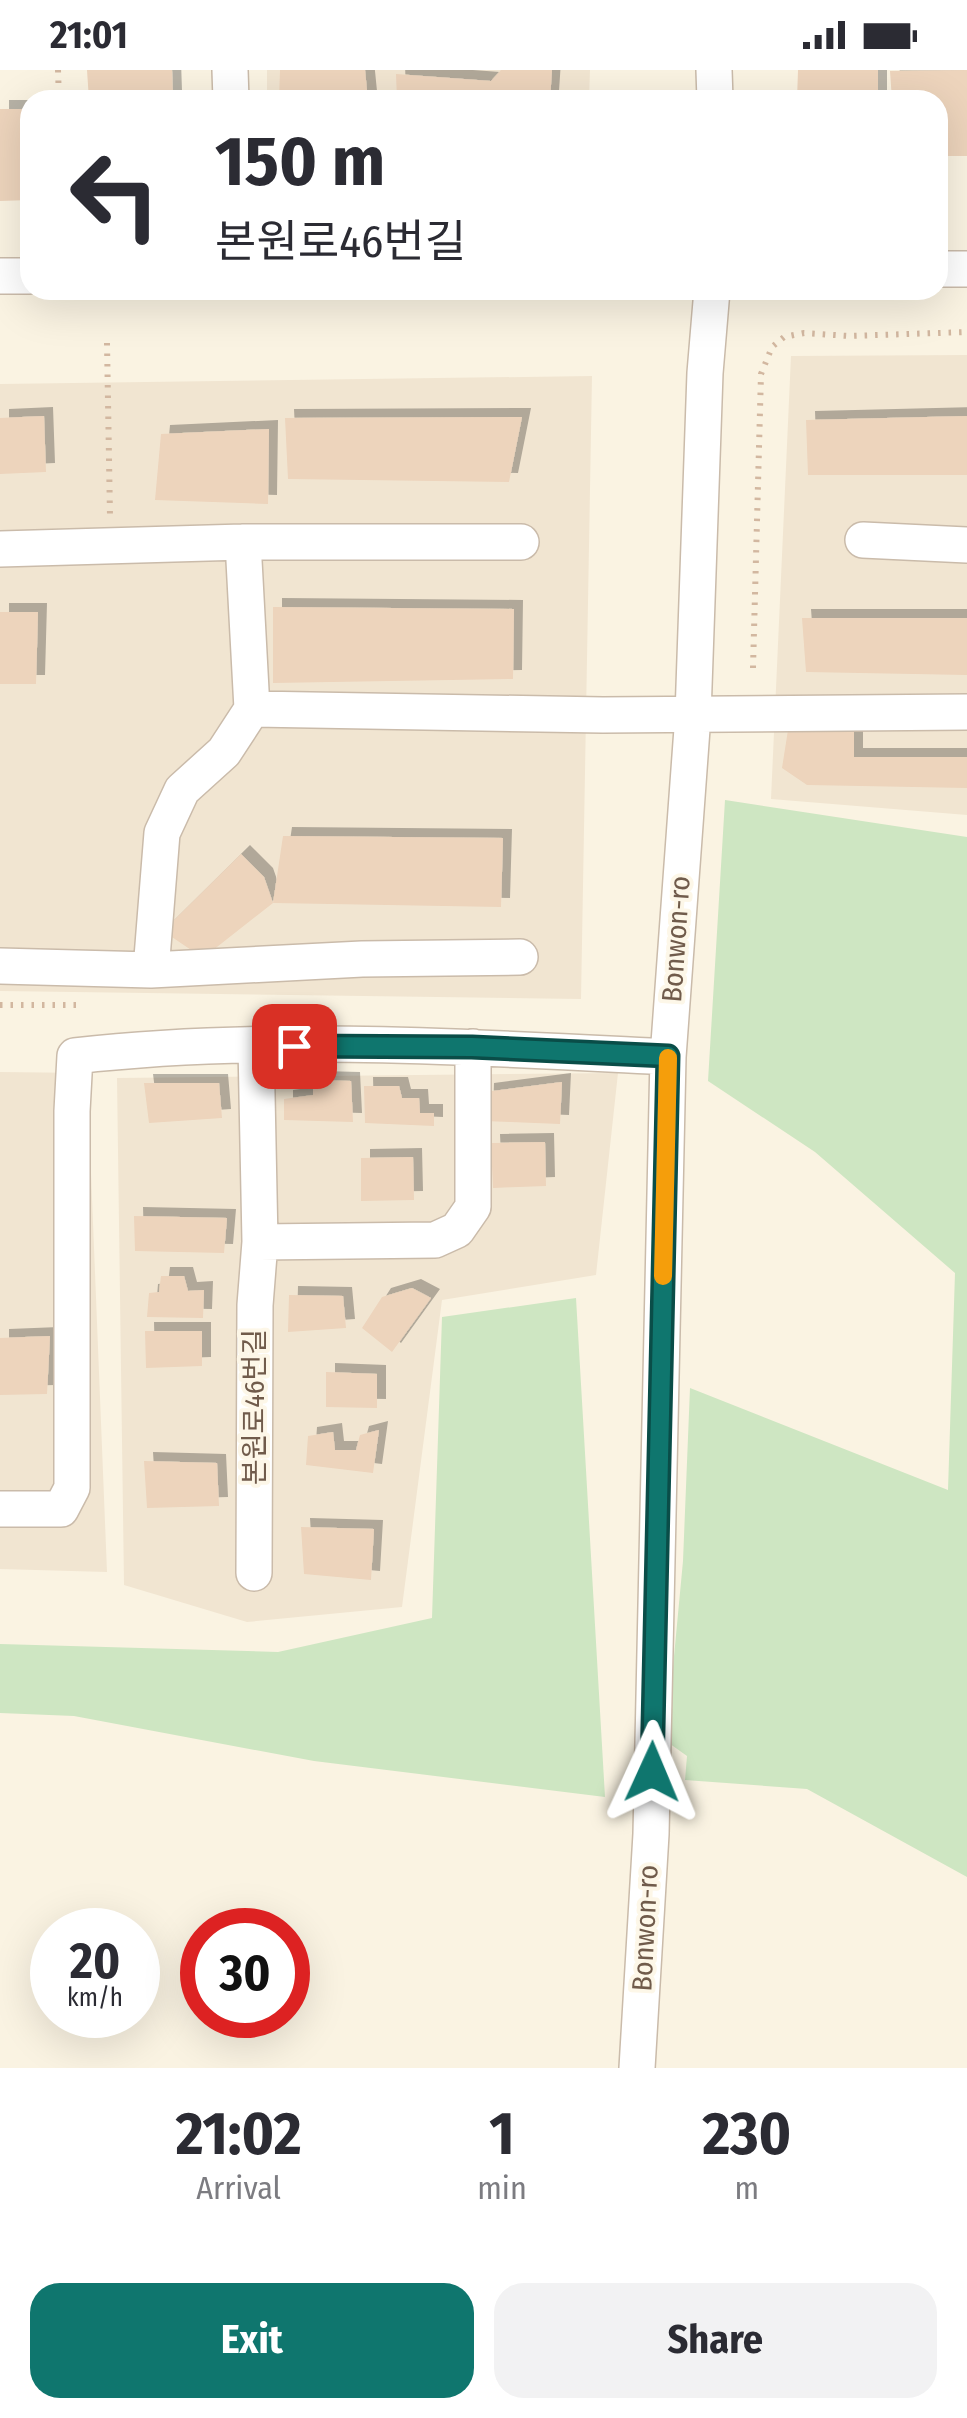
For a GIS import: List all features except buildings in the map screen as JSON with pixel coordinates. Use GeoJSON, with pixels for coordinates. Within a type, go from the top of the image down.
{"type":"FeatureCollection","features":[{"type":"Feature","properties":{"kind":"street","name":"Bonwon-ro"},"geometry":{"type":"LineString","coordinates":[[637,2068],[651,1819],[668,1056],[692,715],[711,300]]}},
{"type":"Feature","properties":{"kind":"street"},"geometry":{"type":"LineString","coordinates":[[863,540],[967,545]]}},
{"type":"Feature","properties":{"kind":"street"},"geometry":{"type":"LineString","coordinates":[[150,970],[162,832],[182,790],[224,752],[252,709],[243,542]]}},
{"type":"Feature","properties":{"kind":"street"},"geometry":{"type":"LineString","coordinates":[[0,549],[243,542],[521,542]]}},
{"type":"Feature","properties":{"kind":"street"},"geometry":{"type":"LineString","coordinates":[[252,709],[692,715],[967,712]]}},
{"type":"Feature","properties":{"kind":"street"},"geometry":{"type":"LineString","coordinates":[[0,966],[150,970],[362,959],[520,957]]}},
{"type":"Feature","properties":{"kind":"street"},"geometry":{"type":"LineString","coordinates":[[0,1509],[61,1509],[72,1488],[72,1111],[76,1056],[147,1048],[256,1046],[472,1047],[668,1056]]}},
{"type":"Feature","properties":{"kind":"street","name":"본원로46번길"},"geometry":{"type":"LineString","coordinates":[[254,1573],[254,1305],[260,1242],[256,1046]]}},
{"type":"Feature","properties":{"kind":"street"},"geometry":{"type":"LineString","coordinates":[[260,1242],[434,1240],[457,1230],[472,1207],[472,1047]]}},
{"type":"Feature","properties":{"kind":"path"},"geometry":{"type":"LineString","coordinates":[[754,668],[762,374],[772,347],[784,337],[804,334],[967,332]]}},
{"type":"Feature","properties":{"kind":"path"},"geometry":{"type":"LineString","coordinates":[[107,343],[110,548]]}},
{"type":"Feature","properties":{"kind":"path"},"geometry":{"type":"LineString","coordinates":[[0,1006],[85,1004]]}},
{"type":"Feature","properties":{"kind":"shaded area"},"geometry":{"type":"Polygon","coordinates":[[[267,70],[590,70],[589,90],[267,90],[267,70]]]}},
{"type":"Feature","properties":{"kind":"shaded area"},"geometry":{"type":"Polygon","coordinates":[[[967,355],[967,815],[771,799],[791,356],[967,355]]]}},
{"type":"Feature","properties":{"kind":"shaded area"},"geometry":{"type":"Polygon","coordinates":[[[592,376],[581,999],[0,991],[0,384],[592,376]]]}},
{"type":"Feature","properties":{"kind":"shaded area"},"geometry":{"type":"Polygon","coordinates":[[[0,1072],[87,1073],[107,1572],[0,1569],[0,1072]]]}},
{"type":"Feature","properties":{"kind":"shaded area"},"geometry":{"type":"Polygon","coordinates":[[[618,1073],[596,1275],[442,1300],[402,1607],[247,1622],[124,1585],[117,1078],[618,1073]]]}},
{"type":"Feature","properties":{"kind":"green space"},"geometry":{"type":"Polygon","coordinates":[[[725,800],[967,837],[967,1877],[807,1789],[685,1780],[687,1756],[666,1741],[683,1561],[690,1388],[948,1490],[955,1273],[815,1152],[708,1081],[725,800]]]}},
{"type":"Feature","properties":{"kind":"green space"},"geometry":{"type":"Polygon","coordinates":[[[576,1298],[605,1797],[314,1761],[74,1716],[0,1713],[0,1644],[278,1652],[432,1618],[442,1317],[576,1298]]]}},
{"type":"Feature","properties":{"kind":"slow traffic"},"geometry":{"type":"LineString","coordinates":[[663,1276],[668,1058]]}},
{"type":"Feature","properties":{"kind":"route"},"geometry":{"type":"LineString","coordinates":[[294,1046],[472,1047],[668,1056],[652,1772]]}}]}
